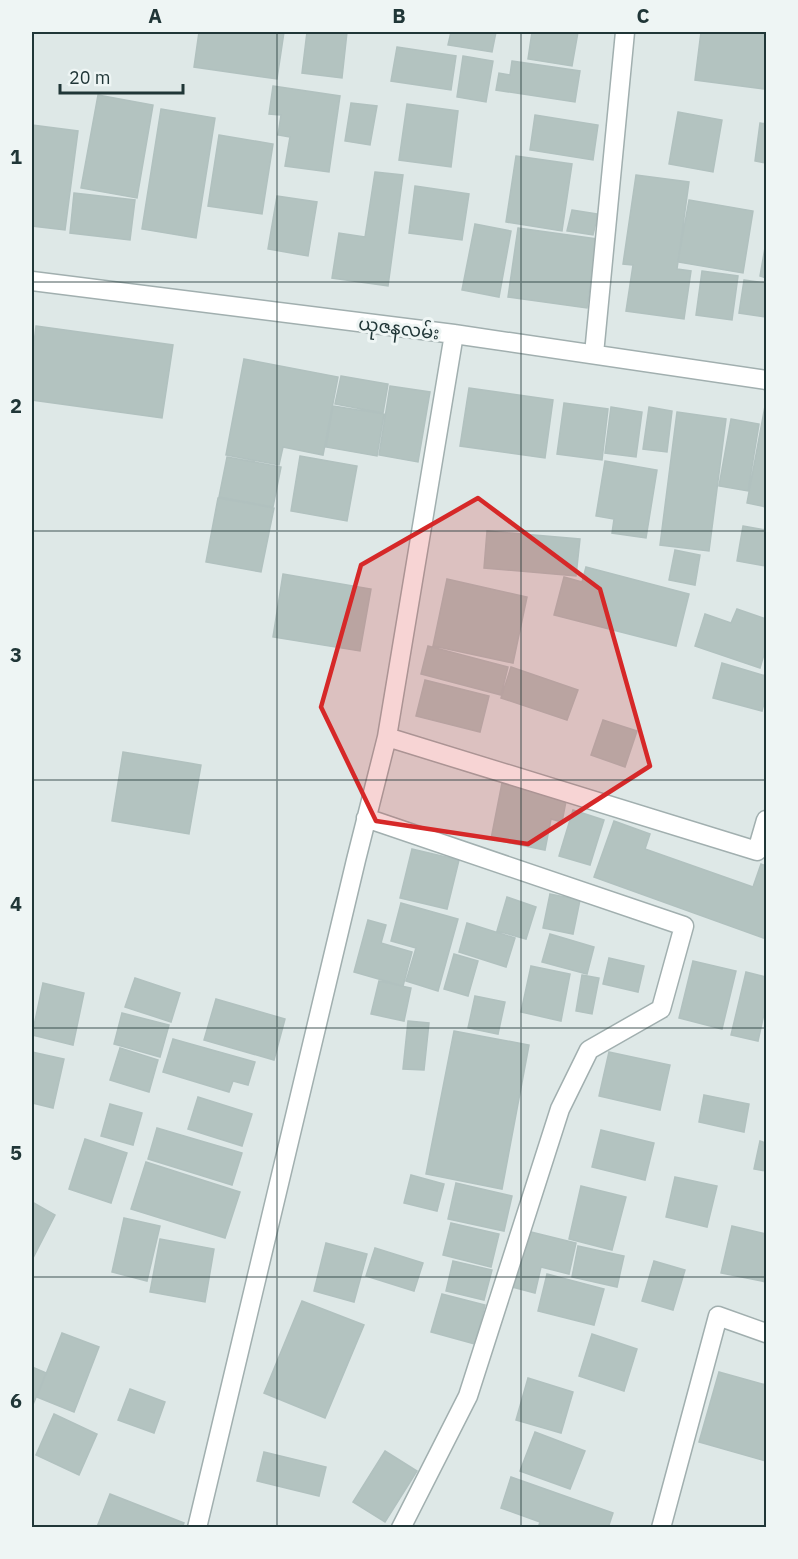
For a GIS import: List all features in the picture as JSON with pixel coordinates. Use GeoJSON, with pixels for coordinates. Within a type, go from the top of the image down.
{"type":"FeatureCollection","features":[{"type":"Feature","properties":{"kind":"street"},"geometry":{"type":"LineString","coordinates":[[594,354],[625,32]]}},
{"type":"Feature","properties":{"kind":"street","name":"ယုဇနလမ်း"},"geometry":{"type":"LineString","coordinates":[[32,281],[454,334],[766,380]]}},
{"type":"Feature","properties":{"kind":"street"},"geometry":{"type":"LineString","coordinates":[[197,1527],[387,737],[454,334]]}},
{"type":"Feature","properties":{"kind":"street"},"geometry":{"type":"LineString","coordinates":[[387,737],[757,851],[766,820]]}},
{"type":"Feature","properties":{"kind":"street"},"geometry":{"type":"LineString","coordinates":[[366,818],[684,926],[661,1009],[589,1050],[560,1109],[468,1396],[401,1527]]}},
{"type":"Feature","properties":{"kind":"street"},"geometry":{"type":"LineString","coordinates":[[661,1527],[718,1316],[766,1333]]}},
{"type":"Feature","properties":{"kind":"highlighted area"},"geometry":{"type":"Polygon","coordinates":[[[478,498],[600,589],[650,766],[528,844],[376,821],[321,707],[361,565],[478,498]]]}},
{"type":"Feature","properties":{"kind":"building"},"geometry":{"type":"Polygon","coordinates":[[[199,32],[284,32],[277,79],[194,67],[199,32]]]}},
{"type":"Feature","properties":{"kind":"building"},"geometry":{"type":"Polygon","coordinates":[[[307,32],[347,32],[342,78],[302,73],[307,32]]]}},
{"type":"Feature","properties":{"kind":"building"},"geometry":{"type":"Polygon","coordinates":[[[451,32],[496,32],[492,52],[448,45],[451,32]]]}},
{"type":"Feature","properties":{"kind":"building"},"geometry":{"type":"Polygon","coordinates":[[[532,32],[578,32],[572,66],[528,59],[532,32]]]}},
{"type":"Feature","properties":{"kind":"building"},"geometry":{"type":"Polygon","coordinates":[[[701,32],[766,32],[764,89],[695,80],[701,32]]]}},
{"type":"Feature","properties":{"kind":"building"},"geometry":{"type":"Polygon","coordinates":[[[397,47],[456,56],[451,90],[391,81],[397,47]]]}},
{"type":"Feature","properties":{"kind":"building"},"geometry":{"type":"Polygon","coordinates":[[[463,56],[493,61],[486,102],[457,97],[463,56]]]}},
{"type":"Feature","properties":{"kind":"building"},"geometry":{"type":"Polygon","coordinates":[[[512,61],[580,71],[575,102],[496,90],[499,73],[510,75],[512,61]]]}},
{"type":"Feature","properties":{"kind":"building"},"geometry":{"type":"Polygon","coordinates":[[[273,86],[340,96],[329,172],[285,166],[290,137],[278,135],[281,115],[269,114],[273,86]]]}},
{"type":"Feature","properties":{"kind":"building"},"geometry":{"type":"Polygon","coordinates":[[[98,95],[153,105],[137,198],[81,188],[98,95]]]}},
{"type":"Feature","properties":{"kind":"building"},"geometry":{"type":"Polygon","coordinates":[[[351,103],[377,106],[370,145],[345,141],[351,103]]]}},
{"type":"Feature","properties":{"kind":"building"},"geometry":{"type":"Polygon","coordinates":[[[407,104],[458,111],[451,167],[399,160],[407,104]]]}},
{"type":"Feature","properties":{"kind":"building"},"geometry":{"type":"Polygon","coordinates":[[[161,109],[215,118],[196,238],[142,229],[161,109]]]}},
{"type":"Feature","properties":{"kind":"building"},"geometry":{"type":"Polygon","coordinates":[[[678,112],[722,120],[713,172],[669,164],[678,112]]]}},
{"type":"Feature","properties":{"kind":"building"},"geometry":{"type":"Polygon","coordinates":[[[535,115],[598,125],[593,160],[530,150],[535,115]]]}},
{"type":"Feature","properties":{"kind":"building"},"geometry":{"type":"Polygon","coordinates":[[[760,123],[766,124],[766,163],[755,161],[760,123]]]}},
{"type":"Feature","properties":{"kind":"building"},"geometry":{"type":"Polygon","coordinates":[[[32,125],[78,131],[65,230],[32,226],[32,125]]]}},
{"type":"Feature","properties":{"kind":"building"},"geometry":{"type":"Polygon","coordinates":[[[219,135],[273,144],[262,214],[208,206],[219,135]]]}},
{"type":"Feature","properties":{"kind":"building"},"geometry":{"type":"Polygon","coordinates":[[[516,156],[572,164],[562,231],[506,222],[516,156]]]}},
{"type":"Feature","properties":{"kind":"building"},"geometry":{"type":"Polygon","coordinates":[[[375,172],[403,175],[388,286],[332,278],[339,233],[365,237],[375,172]]]}},
{"type":"Feature","properties":{"kind":"building"},"geometry":{"type":"Polygon","coordinates":[[[636,175],[689,182],[677,269],[691,271],[684,319],[626,311],[633,265],[623,264],[636,175]]]}},
{"type":"Feature","properties":{"kind":"building"},"geometry":{"type":"Polygon","coordinates":[[[415,186],[469,194],[462,240],[409,233],[415,186]]]}},
{"type":"Feature","properties":{"kind":"building"},"geometry":{"type":"Polygon","coordinates":[[[74,193],[135,200],[130,240],[70,233],[74,193]]]}},
{"type":"Feature","properties":{"kind":"building"},"geometry":{"type":"Polygon","coordinates":[[[277,196],[317,202],[308,256],[268,249],[277,196]]]}},
{"type":"Feature","properties":{"kind":"building"},"geometry":{"type":"Polygon","coordinates":[[[689,200],[753,211],[743,273],[678,262],[689,200]]]}},
{"type":"Feature","properties":{"kind":"building"},"geometry":{"type":"Polygon","coordinates":[[[572,210],[598,214],[593,235],[567,231],[572,210]]]}},
{"type":"Feature","properties":{"kind":"building"},"geometry":{"type":"Polygon","coordinates":[[[475,224],[511,231],[499,297],[462,290],[475,224]]]}},
{"type":"Feature","properties":{"kind":"building"},"geometry":{"type":"Polygon","coordinates":[[[518,228],[597,239],[587,308],[508,297],[518,228]]]}},
{"type":"Feature","properties":{"kind":"building"},"geometry":{"type":"Polygon","coordinates":[[[766,242],[766,278],[760,276],[766,242]]]}},
{"type":"Feature","properties":{"kind":"building"},"geometry":{"type":"Polygon","coordinates":[[[702,271],[738,276],[732,320],[696,315],[702,271]]]}},
{"type":"Feature","properties":{"kind":"building"},"geometry":{"type":"Polygon","coordinates":[[[744,280],[766,283],[766,317],[739,313],[744,280]]]}},
{"type":"Feature","properties":{"kind":"building"},"geometry":{"type":"Polygon","coordinates":[[[36,326],[173,345],[162,418],[32,400],[32,360],[36,326]]]}},
{"type":"Feature","properties":{"kind":"building"},"geometry":{"type":"Polygon","coordinates":[[[244,359],[338,377],[323,455],[283,447],[279,465],[226,455],[244,359]]]}},
{"type":"Feature","properties":{"kind":"building"},"geometry":{"type":"Polygon","coordinates":[[[341,376],[388,384],[383,413],[335,404],[341,376]]]}},
{"type":"Feature","properties":{"kind":"building"},"geometry":{"type":"Polygon","coordinates":[[[390,386],[430,392],[418,462],[379,455],[390,386]]]}},
{"type":"Feature","properties":{"kind":"building"},"geometry":{"type":"Polygon","coordinates":[[[469,388],[553,400],[545,458],[460,446],[469,388]]]}},
{"type":"Feature","properties":{"kind":"building"},"geometry":{"type":"Polygon","coordinates":[[[564,403],[608,409],[602,460],[557,454],[564,403]]]}},
{"type":"Feature","properties":{"kind":"building"},"geometry":{"type":"Polygon","coordinates":[[[333,406],[384,414],[377,456],[326,447],[333,406]]]}},
{"type":"Feature","properties":{"kind":"building"},"geometry":{"type":"Polygon","coordinates":[[[611,407],[642,412],[636,457],[605,453],[611,407]]]}},
{"type":"Feature","properties":{"kind":"building"},"geometry":{"type":"Polygon","coordinates":[[[649,407],[672,411],[667,452],[643,449],[649,407]]]}},
{"type":"Feature","properties":{"kind":"building"},"geometry":{"type":"Polygon","coordinates":[[[766,407],[766,507],[747,503],[766,407]]]}},
{"type":"Feature","properties":{"kind":"building"},"geometry":{"type":"Polygon","coordinates":[[[677,412],[726,419],[709,551],[660,545],[677,412]]]}},
{"type":"Feature","properties":{"kind":"building"},"geometry":{"type":"Polygon","coordinates":[[[731,419],[759,424],[748,491],[719,486],[731,419]]]}},
{"type":"Feature","properties":{"kind":"building"},"geometry":{"type":"Polygon","coordinates":[[[300,456],[357,466],[347,521],[291,511],[300,456]]]}},
{"type":"Feature","properties":{"kind":"building"},"geometry":{"type":"Polygon","coordinates":[[[227,457],[281,467],[273,507],[219,497],[227,457]]]}},
{"type":"Feature","properties":{"kind":"building"},"geometry":{"type":"Polygon","coordinates":[[[605,461],[657,470],[646,538],[612,533],[614,519],[596,516],[605,461]]]}},
{"type":"Feature","properties":{"kind":"building"},"geometry":{"type":"Polygon","coordinates":[[[218,498],[274,508],[261,572],[206,562],[218,498]]]}},
{"type":"Feature","properties":{"kind":"building"},"geometry":{"type":"Polygon","coordinates":[[[743,526],[766,530],[766,566],[737,561],[743,526]]]}},
{"type":"Feature","properties":{"kind":"building"},"geometry":{"type":"Polygon","coordinates":[[[487,531],[580,539],[576,576],[484,568],[487,531]]]}},
{"type":"Feature","properties":{"kind":"building"},"geometry":{"type":"Polygon","coordinates":[[[675,550],[700,555],[695,585],[669,580],[675,550]]]}},
{"type":"Feature","properties":{"kind":"building"},"geometry":{"type":"Polygon","coordinates":[[[586,567],[689,594],[676,646],[554,615],[564,577],[582,582],[586,567]]]}},
{"type":"Feature","properties":{"kind":"building"},"geometry":{"type":"Polygon","coordinates":[[[283,574],[371,589],[360,651],[273,637],[283,574]]]}},
{"type":"Feature","properties":{"kind":"building"},"geometry":{"type":"Polygon","coordinates":[[[447,579],[527,597],[513,663],[433,646],[447,579]]]}},
{"type":"Feature","properties":{"kind":"building"},"geometry":{"type":"Polygon","coordinates":[[[737,609],[766,619],[766,648],[760,668],[695,646],[705,614],[731,623],[737,609]]]}},
{"type":"Feature","properties":{"kind":"building"},"geometry":{"type":"Polygon","coordinates":[[[428,646],[508,667],[501,695],[421,674],[428,646]]]}},
{"type":"Feature","properties":{"kind":"building"},"geometry":{"type":"Polygon","coordinates":[[[722,663],[766,676],[766,696],[762,711],[713,698],[722,663]]]}},
{"type":"Feature","properties":{"kind":"building"},"geometry":{"type":"Polygon","coordinates":[[[511,667],[578,690],[567,720],[501,698],[511,667]]]}},
{"type":"Feature","properties":{"kind":"building"},"geometry":{"type":"Polygon","coordinates":[[[425,680],[489,696],[480,732],[416,716],[425,680]]]}},
{"type":"Feature","properties":{"kind":"building"},"geometry":{"type":"Polygon","coordinates":[[[603,720],[637,731],[625,767],[591,755],[603,720]]]}},
{"type":"Feature","properties":{"kind":"building"},"geometry":{"type":"Polygon","coordinates":[[[123,752],[201,765],[189,834],[112,821],[123,752]]]}},
{"type":"Feature","properties":{"kind":"building"},"geometry":{"type":"Polygon","coordinates":[[[502,783],[567,796],[562,822],[551,819],[545,850],[491,839],[502,783]]]}},
{"type":"Feature","properties":{"kind":"building"},"geometry":{"type":"Polygon","coordinates":[[[573,810],[604,820],[590,865],[559,856],[573,810]]]}},
{"type":"Feature","properties":{"kind":"building"},"geometry":{"type":"Polygon","coordinates":[[[614,821],[650,834],[645,849],[753,887],[761,864],[766,866],[766,939],[594,877],[614,821]]]}},
{"type":"Feature","properties":{"kind":"building"},"geometry":{"type":"Polygon","coordinates":[[[412,849],[459,860],[447,909],[400,898],[412,849]]]}},
{"type":"Feature","properties":{"kind":"building"},"geometry":{"type":"Polygon","coordinates":[[[550,894],[580,900],[573,934],[543,928],[550,894]]]}},
{"type":"Feature","properties":{"kind":"building"},"geometry":{"type":"Polygon","coordinates":[[[507,897],[536,907],[526,939],[497,931],[507,897]]]}},
{"type":"Feature","properties":{"kind":"building"},"geometry":{"type":"Polygon","coordinates":[[[401,903],[458,919],[438,991],[406,981],[416,948],[391,941],[401,903]]]}},
{"type":"Feature","properties":{"kind":"building"},"geometry":{"type":"Polygon","coordinates":[[[368,920],[386,925],[381,943],[412,952],[403,986],[354,972],[368,920]]]}},
{"type":"Feature","properties":{"kind":"building"},"geometry":{"type":"Polygon","coordinates":[[[467,923],[515,938],[506,967],[459,952],[467,923]]]}},
{"type":"Feature","properties":{"kind":"building"},"geometry":{"type":"Polygon","coordinates":[[[550,934],[594,947],[587,974],[542,962],[550,934]]]}},
{"type":"Feature","properties":{"kind":"building"},"geometry":{"type":"Polygon","coordinates":[[[454,954],[478,961],[468,996],[444,989],[454,954]]]}},
{"type":"Feature","properties":{"kind":"building"},"geometry":{"type":"Polygon","coordinates":[[[609,958],[644,966],[638,992],[603,984],[609,958]]]}},
{"type":"Feature","properties":{"kind":"building"},"geometry":{"type":"Polygon","coordinates":[[[693,961],[736,971],[722,1029],[679,1018],[693,961]]]}},
{"type":"Feature","properties":{"kind":"building"},"geometry":{"type":"Polygon","coordinates":[[[531,966],[570,974],[561,1021],[521,1012],[531,966]]]}},
{"type":"Feature","properties":{"kind":"building"},"geometry":{"type":"Polygon","coordinates":[[[746,972],[766,977],[766,1005],[758,1041],[731,1035],[746,972]]]}},
{"type":"Feature","properties":{"kind":"building"},"geometry":{"type":"Polygon","coordinates":[[[582,975],[599,978],[592,1014],[576,1011],[582,975]]]}},
{"type":"Feature","properties":{"kind":"building"},"geometry":{"type":"Polygon","coordinates":[[[135,978],[180,993],[171,1022],[125,1007],[135,978]]]}},
{"type":"Feature","properties":{"kind":"building"},"geometry":{"type":"Polygon","coordinates":[[[379,981],[411,988],[404,1021],[371,1014],[379,981]]]}},
{"type":"Feature","properties":{"kind":"building"},"geometry":{"type":"Polygon","coordinates":[[[43,983],[84,993],[73,1045],[32,1035],[43,983]]]}},
{"type":"Feature","properties":{"kind":"building"},"geometry":{"type":"Polygon","coordinates":[[[475,996],[505,1002],[498,1034],[468,1028],[475,996]]]}},
{"type":"Feature","properties":{"kind":"building"},"geometry":{"type":"Polygon","coordinates":[[[216,999],[285,1019],[274,1060],[204,1040],[216,999]]]}},
{"type":"Feature","properties":{"kind":"building"},"geometry":{"type":"Polygon","coordinates":[[[122,1013],[169,1025],[160,1057],[114,1044],[122,1013]]]}},
{"type":"Feature","properties":{"kind":"building"},"geometry":{"type":"Polygon","coordinates":[[[408,1021],[429,1023],[424,1070],[403,1069],[408,1021]]]}},
{"type":"Feature","properties":{"kind":"building"},"geometry":{"type":"Polygon","coordinates":[[[454,1031],[529,1045],[502,1189],[426,1174],[454,1031]]]}},
{"type":"Feature","properties":{"kind":"building"},"geometry":{"type":"Polygon","coordinates":[[[173,1039],[255,1062],[248,1085],[233,1081],[229,1092],[163,1072],[173,1039]]]}},
{"type":"Feature","properties":{"kind":"building"},"geometry":{"type":"Polygon","coordinates":[[[120,1048],[158,1060],[149,1092],[110,1080],[120,1048]]]}},
{"type":"Feature","properties":{"kind":"building"},"geometry":{"type":"Polygon","coordinates":[[[32,1052],[64,1059],[53,1108],[32,1103],[32,1052]]]}},
{"type":"Feature","properties":{"kind":"building"},"geometry":{"type":"Polygon","coordinates":[[[609,1052],[670,1065],[660,1110],[599,1096],[609,1052]]]}},
{"type":"Feature","properties":{"kind":"building"},"geometry":{"type":"Polygon","coordinates":[[[704,1095],[749,1104],[744,1132],[699,1122],[704,1095]]]}},
{"type":"Feature","properties":{"kind":"building"},"geometry":{"type":"Polygon","coordinates":[[[198,1097],[252,1114],[242,1146],[188,1129],[198,1097]]]}},
{"type":"Feature","properties":{"kind":"building"},"geometry":{"type":"Polygon","coordinates":[[[110,1104],[142,1113],[133,1145],[101,1136],[110,1104]]]}},
{"type":"Feature","properties":{"kind":"building"},"geometry":{"type":"Polygon","coordinates":[[[157,1128],[242,1153],[232,1185],[148,1159],[157,1128]]]}},
{"type":"Feature","properties":{"kind":"building"},"geometry":{"type":"Polygon","coordinates":[[[601,1130],[654,1143],[645,1180],[592,1167],[601,1130]]]}},
{"type":"Feature","properties":{"kind":"building"},"geometry":{"type":"Polygon","coordinates":[[[85,1139],[127,1153],[111,1203],[69,1189],[85,1139]]]}},
{"type":"Feature","properties":{"kind":"building"},"geometry":{"type":"Polygon","coordinates":[[[760,1141],[766,1143],[766,1171],[754,1169],[760,1141]]]}},
{"type":"Feature","properties":{"kind":"building"},"geometry":{"type":"Polygon","coordinates":[[[146,1162],[240,1192],[225,1238],[131,1209],[146,1162]]]}},
{"type":"Feature","properties":{"kind":"building"},"geometry":{"type":"Polygon","coordinates":[[[411,1175],[444,1184],[437,1211],[404,1203],[411,1175]]]}},
{"type":"Feature","properties":{"kind":"building"},"geometry":{"type":"Polygon","coordinates":[[[675,1177],[717,1186],[707,1227],[666,1217],[675,1177]]]}},
{"type":"Feature","properties":{"kind":"building"},"geometry":{"type":"Polygon","coordinates":[[[456,1183],[512,1196],[504,1231],[448,1219],[456,1183]]]}},
{"type":"Feature","properties":{"kind":"building"},"geometry":{"type":"Polygon","coordinates":[[[581,1186],[626,1197],[612,1250],[569,1239],[581,1186]]]}},
{"type":"Feature","properties":{"kind":"building"},"geometry":{"type":"Polygon","coordinates":[[[32,1202],[55,1215],[32,1260],[32,1202]]]}},
{"type":"Feature","properties":{"kind":"building"},"geometry":{"type":"Polygon","coordinates":[[[124,1218],[160,1226],[147,1281],[112,1272],[124,1218]]]}},
{"type":"Feature","properties":{"kind":"building"},"geometry":{"type":"Polygon","coordinates":[[[451,1223],[499,1234],[491,1267],[443,1255],[451,1223]]]}},
{"type":"Feature","properties":{"kind":"building"},"geometry":{"type":"Polygon","coordinates":[[[732,1226],[766,1234],[766,1282],[721,1273],[732,1226]]]}},
{"type":"Feature","properties":{"kind":"building"},"geometry":{"type":"Polygon","coordinates":[[[527,1231],[576,1243],[569,1274],[541,1267],[535,1293],[512,1287],[527,1231]]]}},
{"type":"Feature","properties":{"kind":"building"},"geometry":{"type":"Polygon","coordinates":[[[160,1239],[214,1249],[205,1302],[150,1292],[160,1239]]]}},
{"type":"Feature","properties":{"kind":"building"},"geometry":{"type":"Polygon","coordinates":[[[326,1243],[367,1254],[354,1302],[314,1291],[326,1243]]]}},
{"type":"Feature","properties":{"kind":"building"},"geometry":{"type":"Polygon","coordinates":[[[578,1246],[624,1256],[617,1287],[572,1277],[578,1246]]]}},
{"type":"Feature","properties":{"kind":"building"},"geometry":{"type":"Polygon","coordinates":[[[375,1248],[423,1263],[414,1291],[366,1276],[375,1248]]]}},
{"type":"Feature","properties":{"kind":"building"},"geometry":{"type":"Polygon","coordinates":[[[453,1261],[492,1270],[484,1300],[446,1291],[453,1261]]]}},
{"type":"Feature","properties":{"kind":"building"},"geometry":{"type":"Polygon","coordinates":[[[654,1261],[685,1270],[673,1310],[642,1301],[654,1261]]]}},
{"type":"Feature","properties":{"kind":"building"},"geometry":{"type":"Polygon","coordinates":[[[547,1274],[604,1289],[594,1325],[538,1311],[547,1274]]]}},
{"type":"Feature","properties":{"kind":"building"},"geometry":{"type":"Polygon","coordinates":[[[442,1294],[485,1305],[475,1344],[431,1332],[442,1294]]]}},
{"type":"Feature","properties":{"kind":"building"},"geometry":{"type":"Polygon","coordinates":[[[302,1301],[364,1325],[325,1418],[264,1393],[302,1301]]]}},
{"type":"Feature","properties":{"kind":"building"},"geometry":{"type":"Polygon","coordinates":[[[62,1333],[99,1347],[74,1412],[37,1397],[62,1333]]]}},
{"type":"Feature","properties":{"kind":"building"},"geometry":{"type":"Polygon","coordinates":[[[592,1334],[637,1349],[624,1391],[579,1376],[592,1334]]]}},
{"type":"Feature","properties":{"kind":"building"},"geometry":{"type":"Polygon","coordinates":[[[32,1367],[46,1373],[32,1407],[32,1367]]]}},
{"type":"Feature","properties":{"kind":"building"},"geometry":{"type":"Polygon","coordinates":[[[719,1372],[766,1385],[766,1461],[699,1442],[719,1372]]]}},
{"type":"Feature","properties":{"kind":"building"},"geometry":{"type":"Polygon","coordinates":[[[528,1378],[573,1392],[561,1433],[516,1420],[528,1378]]]}},
{"type":"Feature","properties":{"kind":"building"},"geometry":{"type":"Polygon","coordinates":[[[130,1389],[165,1402],[154,1433],[118,1420],[130,1389]]]}},
{"type":"Feature","properties":{"kind":"building"},"geometry":{"type":"Polygon","coordinates":[[[54,1414],[97,1434],[79,1475],[36,1455],[54,1414]]]}},
{"type":"Feature","properties":{"kind":"building"},"geometry":{"type":"Polygon","coordinates":[[[535,1432],[585,1451],[570,1489],[520,1471],[535,1432]]]}},
{"type":"Feature","properties":{"kind":"building"},"geometry":{"type":"Polygon","coordinates":[[[385,1451],[417,1471],[385,1522],[353,1502],[385,1451]]]}},
{"type":"Feature","properties":{"kind":"building"},"geometry":{"type":"Polygon","coordinates":[[[264,1452],[326,1467],[319,1496],[257,1481],[264,1452]]]}},
{"type":"Feature","properties":{"kind":"building"},"geometry":{"type":"Polygon","coordinates":[[[511,1477],[613,1513],[608,1528],[538,1528],[540,1522],[501,1508],[511,1477]]]}},
{"type":"Feature","properties":{"kind":"building"},"geometry":{"type":"Polygon","coordinates":[[[110,1494],[184,1523],[182,1528],[97,1527],[110,1494]]]}}]}
